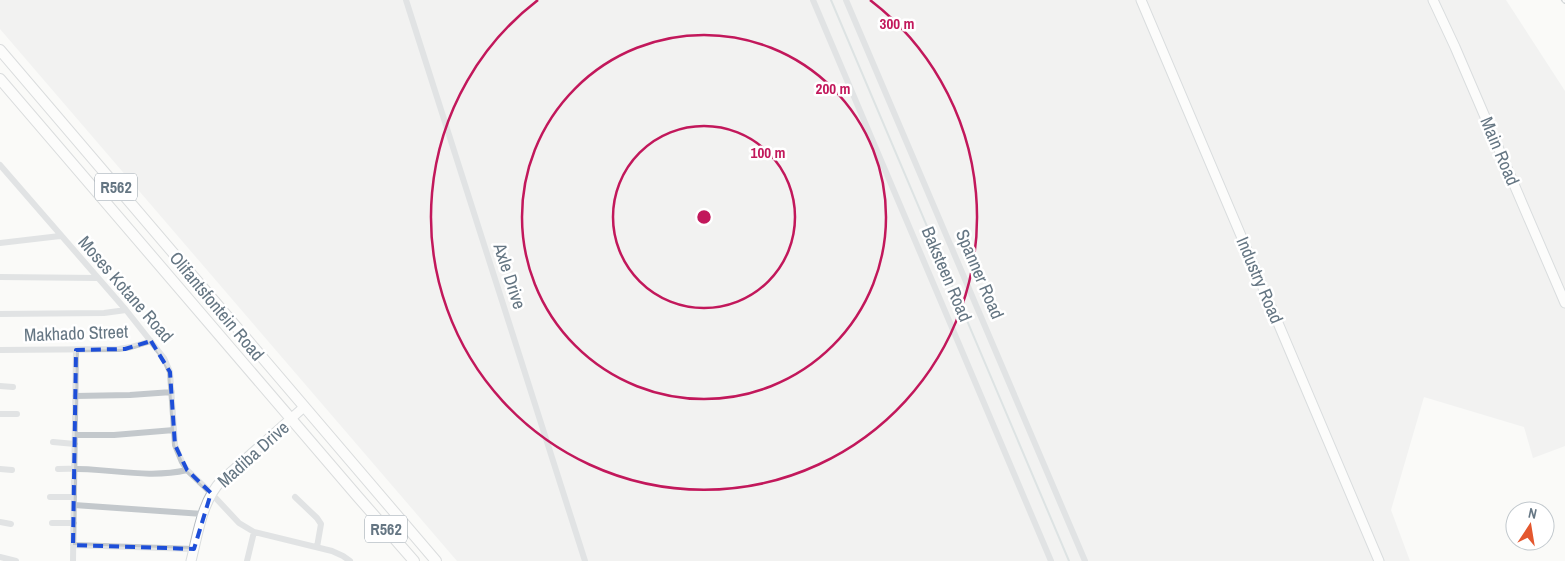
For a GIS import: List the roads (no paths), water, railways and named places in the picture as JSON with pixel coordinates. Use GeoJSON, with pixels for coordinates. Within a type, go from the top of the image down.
{"type":"FeatureCollection","features":[{"type":"Feature","properties":{"kind":"main road","name":"Olifantsfontein Road"},"geometry":{"type":"LineString","coordinates":[[0,50],[436,561]]}},
{"type":"Feature","properties":{"kind":"main road","name":"Olifantsfontein Road"},"geometry":{"type":"LineString","coordinates":[[0,79],[414,561]]}},
{"type":"Feature","properties":{"kind":"street","name":"Axle Drive"},"geometry":{"type":"LineString","coordinates":[[406,0],[585,561]]}},
{"type":"Feature","properties":{"kind":"street","name":"Baksteen Road"},"geometry":{"type":"LineString","coordinates":[[813,0],[1051,561]]}},
{"type":"Feature","properties":{"kind":"street","name":"Spanner Road"},"geometry":{"type":"LineString","coordinates":[[846,0],[1085,561]]}},
{"type":"Feature","properties":{"kind":"street","name":"Industry Road"},"geometry":{"type":"LineString","coordinates":[[1141,0],[1379,561]]}},
{"type":"Feature","properties":{"kind":"street","name":"Main Road"},"geometry":{"type":"LineString","coordinates":[[1434,0],[1565,303]]}},
{"type":"Feature","properties":{"kind":"street","name":"Moses Kotane Road"},"geometry":{"type":"LineString","coordinates":[[0,165],[126,310],[151,340],[168,365],[172,392],[175,445],[188,470],[211,492],[238,523],[254,532],[339,553],[350,561]]}},
{"type":"Feature","properties":{"kind":"street"},"geometry":{"type":"LineString","coordinates":[[0,243],[60,236]]}},
{"type":"Feature","properties":{"kind":"street"},"geometry":{"type":"LineString","coordinates":[[0,277],[98,278]]}},
{"type":"Feature","properties":{"kind":"street"},"geometry":{"type":"LineString","coordinates":[[0,314],[109,313],[126,310]]}},
{"type":"Feature","properties":{"kind":"street","name":"Makhado Street"},"geometry":{"type":"LineString","coordinates":[[0,350],[125,349],[151,340]]}},
{"type":"Feature","properties":{"kind":"street"},"geometry":{"type":"LineString","coordinates":[[74,561],[76,350]]}},
{"type":"Feature","properties":{"kind":"street"},"geometry":{"type":"LineString","coordinates":[[0,386],[13,387]]}},
{"type":"Feature","properties":{"kind":"street"},"geometry":{"type":"LineString","coordinates":[[75,396],[172,392]]}},
{"type":"Feature","properties":{"kind":"street","name":"Madiba Drive"},"geometry":{"type":"LineString","coordinates":[[191,561],[203,514],[211,492],[222,480],[304,408]]}},
{"type":"Feature","properties":{"kind":"street"},"geometry":{"type":"LineString","coordinates":[[0,414],[17,414]]}},
{"type":"Feature","properties":{"kind":"street"},"geometry":{"type":"LineString","coordinates":[[75,435],[114,436],[174,430]]}},
{"type":"Feature","properties":{"kind":"street"},"geometry":{"type":"LineString","coordinates":[[53,442],[75,444]]}},
{"type":"Feature","properties":{"kind":"street"},"geometry":{"type":"LineString","coordinates":[[58,468],[163,474],[188,470]]}},
{"type":"Feature","properties":{"kind":"street"},"geometry":{"type":"LineString","coordinates":[[0,469],[12,470]]}},
{"type":"Feature","properties":{"kind":"street"},"geometry":{"type":"LineString","coordinates":[[50,497],[74,497]]}},
{"type":"Feature","properties":{"kind":"street"},"geometry":{"type":"LineString","coordinates":[[296,497],[321,524],[317,547]]}},
{"type":"Feature","properties":{"kind":"street"},"geometry":{"type":"LineString","coordinates":[[74,505],[203,514]]}},
{"type":"Feature","properties":{"kind":"street"},"geometry":{"type":"LineString","coordinates":[[0,522],[11,524]]}},
{"type":"Feature","properties":{"kind":"street"},"geometry":{"type":"LineString","coordinates":[[52,523],[74,523]]}},
{"type":"Feature","properties":{"kind":"street"},"geometry":{"type":"LineString","coordinates":[[247,561],[254,532]]}},
{"type":"Feature","properties":{"kind":"street"},"geometry":{"type":"LineString","coordinates":[[73,545],[194,549]]}},
{"type":"Feature","properties":{"kind":"street"},"geometry":{"type":"LineString","coordinates":[[0,557],[16,561]]}},
{"type":"Feature","properties":{"kind":"waterway"},"geometry":{"type":"LineString","coordinates":[[831,0],[1069,561]]}}]}
